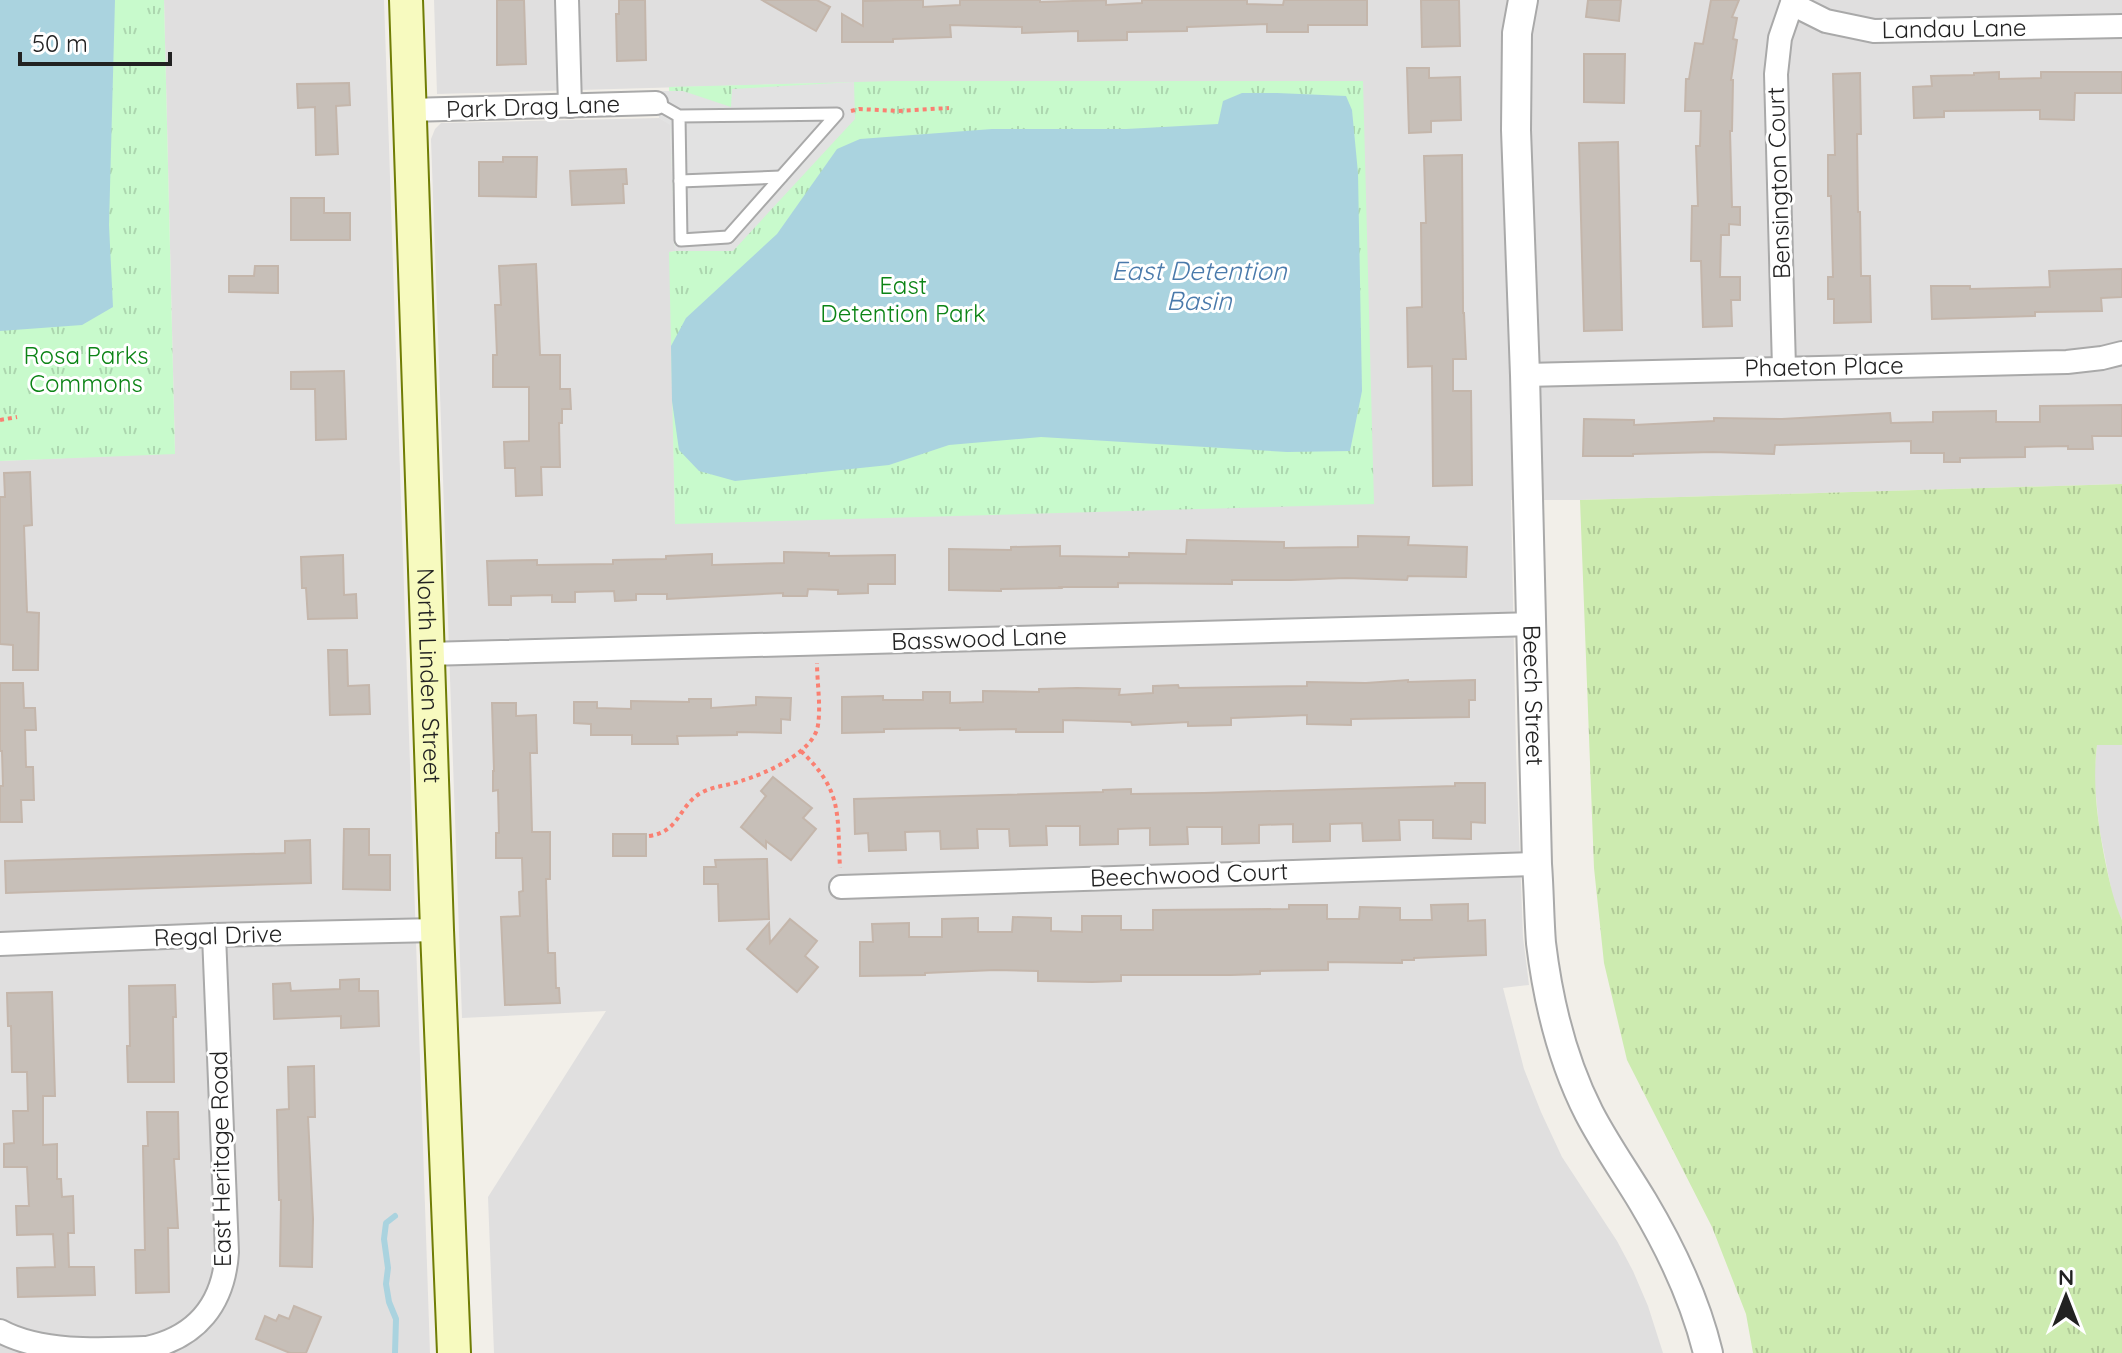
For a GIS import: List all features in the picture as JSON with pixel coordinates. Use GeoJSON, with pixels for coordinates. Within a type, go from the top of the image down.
{"type":"FeatureCollection","features":[{"type":"Feature","properties":{"kind":"main road","name":"North Linden Street"},"geometry":{"type":"LineString","coordinates":[[406,0],[454,1353]]}},
{"type":"Feature","properties":{"kind":"street"},"geometry":{"type":"LineString","coordinates":[[567,0],[570,106]]}},
{"type":"Feature","properties":{"kind":"street","name":"Beech Street"},"geometry":{"type":"LineString","coordinates":[[1523,0],[1517,33],[1516,87],[1541,942],[1563,1049],[1587,1110],[1667,1243],[1691,1300],[1708,1353]]}},
{"type":"Feature","properties":{"kind":"street","name":"Landau Lane"},"geometry":{"type":"LineString","coordinates":[[1793,2],[1826,21],[1874,31],[2122,26]]}},
{"type":"Feature","properties":{"kind":"street","name":"Bensington Court"},"geometry":{"type":"LineString","coordinates":[[1784,368],[1776,74],[1780,38],[1793,2]]}},
{"type":"Feature","properties":{"kind":"street","name":"Park Drag Lane"},"geometry":{"type":"LineString","coordinates":[[409,110],[656,103]]}},
{"type":"Feature","properties":{"kind":"street","name":"Phaeton Place"},"geometry":{"type":"LineString","coordinates":[[1525,375],[2067,362],[2122,353]]}},
{"type":"Feature","properties":{"kind":"street","name":"Basswood Lane"},"geometry":{"type":"LineString","coordinates":[[427,654],[1531,624]]}},
{"type":"Feature","properties":{"kind":"street","name":"Beechwood Court"},"geometry":{"type":"LineString","coordinates":[[841,887],[1537,864]]}},
{"type":"Feature","properties":{"kind":"street","name":"Regal Drive"},"geometry":{"type":"LineString","coordinates":[[0,944],[437,930]]}},
{"type":"Feature","properties":{"kind":"street","name":"East Heritage Road"},"geometry":{"type":"LineString","coordinates":[[0,1331],[32,1347],[55,1350],[147,1348],[175,1339],[199,1322],[217,1296],[223,1282],[227,1252],[214,935]]}},
{"type":"Feature","properties":{"kind":"lane"},"geometry":{"type":"LineString","coordinates":[[656,103],[679,116],[837,114]]}},
{"type":"Feature","properties":{"kind":"lane"},"geometry":{"type":"LineString","coordinates":[[679,116],[681,240],[728,237],[837,114]]}},
{"type":"Feature","properties":{"kind":"lane"},"geometry":{"type":"LineString","coordinates":[[680,181],[781,177]]}},
{"type":"Feature","properties":{"kind":"path"},"geometry":{"type":"LineString","coordinates":[[837,114],[859,109],[898,111],[949,108]]}},
{"type":"Feature","properties":{"kind":"path"},"geometry":{"type":"LineString","coordinates":[[0,420],[17,417]]}},
{"type":"Feature","properties":{"kind":"path"},"geometry":{"type":"LineString","coordinates":[[649,836],[665,832],[699,794],[713,787],[737,783],[768,772],[801,751],[818,725],[817,644]]}},
{"type":"Feature","properties":{"kind":"path"},"geometry":{"type":"LineString","coordinates":[[801,751],[818,767],[835,799],[841,887]]}},
{"type":"Feature","properties":{"kind":"shaded area"},"geometry":{"type":"Polygon","coordinates":[[[164,0],[384,0],[430,1353],[0,1353],[0,461],[175,453],[164,0]]]}},
{"type":"Feature","properties":{"kind":"shaded area"},"geometry":{"type":"Polygon","coordinates":[[[434,0],[2122,0],[2122,484],[1511,500],[1516,752],[1523,937],[1529,985],[1503,988],[1524,1069],[1541,1112],[1562,1157],[1633,1271],[1663,1353],[494,1353],[488,1197],[606,1011],[462,1018],[431,139],[435,129],[441,123],[659,118],[670,124],[675,251],[670,252],[675,524],[1363,81],[864,82],[437,94],[434,0]]]}},
{"type":"Feature","properties":{"kind":"shaded area"},"geometry":{"type":"Polygon","coordinates":[[[854,82],[855,119],[733,251],[675,251],[670,125],[659,118],[658,91],[683,91],[731,107],[732,89],[854,82]]]}},
{"type":"Feature","properties":{"kind":"shaded area"},"geometry":{"type":"Polygon","coordinates":[[[2097,745],[2122,745],[2122,920],[2114,904],[2099,827],[2094,776],[2097,745]]]}},
{"type":"Feature","properties":{"kind":"green space","name":"Rosa Parks Commons"},"geometry":{"type":"Polygon","coordinates":[[[0,0],[164,0],[175,454],[0,461],[0,0]]]}},
{"type":"Feature","properties":{"kind":"green space","name":"East Detention Basin"},"geometry":{"type":"Polygon","coordinates":[[[893,81],[1363,81],[1374,504],[675,524],[669,252],[675,251],[669,87],[893,81]]]}},
{"type":"Feature","properties":{"kind":"green space"},"geometry":{"type":"Polygon","coordinates":[[[2122,484],[2122,745],[2097,745],[2095,775],[2103,850],[2112,893],[2122,920],[2122,1353],[1753,1353],[1746,1314],[1712,1227],[1627,1060],[1604,963],[1594,868],[1580,500],[2122,484]]]}},
{"type":"Feature","properties":{"kind":"water"},"geometry":{"type":"Polygon","coordinates":[[[0,0],[115,0],[109,225],[113,307],[82,325],[0,331],[0,0]]]}},
{"type":"Feature","properties":{"kind":"water","name":"East Detention Basin"},"geometry":{"type":"Polygon","coordinates":[[[1242,93],[1346,96],[1352,110],[1358,173],[1362,391],[1350,451],[1287,452],[1041,437],[949,445],[889,465],[735,481],[699,471],[679,450],[672,401],[671,346],[686,318],[777,234],[837,149],[860,139],[992,129],[1126,129],[1218,124],[1223,101],[1242,93]]]}},
{"type":"Feature","properties":{"kind":"building"},"geometry":{"type":"Polygon","coordinates":[[[497,0],[524,0],[526,64],[497,65],[497,0]]]}},
{"type":"Feature","properties":{"kind":"building"},"geometry":{"type":"Polygon","coordinates":[[[619,0],[645,0],[646,60],[617,61],[616,14],[619,14],[619,0]]]}},
{"type":"Feature","properties":{"kind":"building"},"geometry":{"type":"Polygon","coordinates":[[[762,0],[817,0],[830,7],[816,31],[762,0]]]}},
{"type":"Feature","properties":{"kind":"building"},"geometry":{"type":"Polygon","coordinates":[[[923,0],[923,7],[960,5],[960,0],[1106,0],[1106,5],[1142,3],[1142,0],[1247,0],[1247,4],[1283,5],[1284,0],[1367,0],[1367,25],[1308,25],[1308,32],[1267,32],[1267,24],[1187,27],[1187,31],[1127,32],[1127,40],[1078,41],[1078,31],[1022,33],[1022,27],[950,25],[951,37],[842,42],[842,14],[863,26],[863,1],[923,0]]]}},
{"type":"Feature","properties":{"kind":"building"},"geometry":{"type":"Polygon","coordinates":[[[1421,0],[1459,0],[1460,46],[1422,47],[1421,0]]]}},
{"type":"Feature","properties":{"kind":"building"},"geometry":{"type":"Polygon","coordinates":[[[1588,0],[1621,0],[1619,21],[1586,17],[1588,0]]]}},
{"type":"Feature","properties":{"kind":"building"},"geometry":{"type":"Polygon","coordinates":[[[1711,0],[1739,0],[1732,17],[1737,18],[1733,39],[1737,40],[1731,80],[1730,131],[1732,207],[1740,207],[1740,225],[1729,224],[1729,235],[1721,235],[1720,277],[1740,277],[1740,300],[1731,300],[1732,326],[1703,327],[1701,261],[1691,261],[1692,206],[1698,206],[1696,146],[1700,146],[1701,111],[1685,111],[1686,79],[1689,79],[1695,43],[1703,44],[1711,0]]]}},
{"type":"Feature","properties":{"kind":"building"},"geometry":{"type":"Polygon","coordinates":[[[1584,54],[1625,54],[1624,103],[1584,102],[1584,54]]]}},
{"type":"Feature","properties":{"kind":"building"},"geometry":{"type":"Polygon","coordinates":[[[1407,68],[1429,68],[1429,78],[1460,77],[1461,120],[1431,121],[1431,132],[1409,133],[1407,68]]]}},
{"type":"Feature","properties":{"kind":"building"},"geometry":{"type":"Polygon","coordinates":[[[1999,72],[1999,79],[2041,78],[2041,72],[2122,72],[2122,93],[2075,93],[2074,120],[2040,119],[2040,110],[1944,111],[1944,117],[1914,118],[1913,87],[1932,86],[1931,76],[1999,72]]]}},
{"type":"Feature","properties":{"kind":"building"},"geometry":{"type":"Polygon","coordinates":[[[1860,73],[1858,212],[1861,276],[1870,276],[1871,322],[1834,323],[1834,299],[1828,299],[1828,277],[1833,277],[1828,155],[1835,155],[1833,74],[1860,73]]]}},
{"type":"Feature","properties":{"kind":"building"},"geometry":{"type":"Polygon","coordinates":[[[349,83],[350,105],[336,106],[338,154],[316,155],[315,107],[298,108],[297,84],[349,83]]]}},
{"type":"Feature","properties":{"kind":"building"},"geometry":{"type":"Polygon","coordinates":[[[1618,142],[1622,330],[1584,331],[1579,143],[1618,142]]]}},
{"type":"Feature","properties":{"kind":"building"},"geometry":{"type":"Polygon","coordinates":[[[1462,155],[1466,359],[1453,359],[1453,391],[1471,391],[1472,485],[1433,486],[1432,366],[1408,367],[1407,308],[1422,307],[1421,223],[1426,223],[1424,156],[1462,155]]]}},
{"type":"Feature","properties":{"kind":"building"},"geometry":{"type":"Polygon","coordinates":[[[503,157],[537,157],[536,197],[479,196],[479,162],[503,162],[503,157]]]}},
{"type":"Feature","properties":{"kind":"building"},"geometry":{"type":"Polygon","coordinates":[[[626,169],[624,203],[572,205],[570,171],[626,169]]]}},
{"type":"Feature","properties":{"kind":"building"},"geometry":{"type":"Polygon","coordinates":[[[291,198],[324,198],[324,213],[350,213],[350,240],[291,240],[291,198]]]}},
{"type":"Feature","properties":{"kind":"building"},"geometry":{"type":"Polygon","coordinates":[[[536,264],[540,355],[560,355],[560,389],[570,389],[571,409],[562,409],[562,423],[559,423],[560,467],[541,467],[542,495],[516,496],[515,468],[505,468],[504,442],[529,441],[529,387],[493,387],[493,355],[497,355],[495,305],[501,305],[499,266],[536,264]]]}},
{"type":"Feature","properties":{"kind":"building"},"geometry":{"type":"Polygon","coordinates":[[[255,266],[278,266],[278,293],[229,292],[229,276],[254,276],[255,266]]]}},
{"type":"Feature","properties":{"kind":"building"},"geometry":{"type":"Polygon","coordinates":[[[2122,269],[2122,297],[2101,298],[2102,311],[1932,319],[1931,286],[1970,286],[1970,289],[2050,287],[2049,271],[2122,269]]]}},
{"type":"Feature","properties":{"kind":"building"},"geometry":{"type":"Polygon","coordinates":[[[344,371],[346,439],[316,440],[315,389],[291,389],[291,372],[344,371]]]}},
{"type":"Feature","properties":{"kind":"building"},"geometry":{"type":"Polygon","coordinates":[[[2122,405],[2122,436],[2092,436],[2093,449],[2025,447],[2025,457],[1960,458],[1960,462],[1944,462],[1944,453],[1911,453],[1911,441],[1775,445],[1774,454],[1713,452],[1583,456],[1584,419],[1634,420],[1634,425],[1714,421],[1714,418],[1782,419],[1890,413],[1891,423],[1933,422],[1933,412],[1996,411],[1996,422],[2040,422],[2040,406],[2122,405]]]}},
{"type":"Feature","properties":{"kind":"building"},"geometry":{"type":"Polygon","coordinates":[[[30,472],[32,525],[24,526],[27,612],[39,613],[38,670],[13,670],[13,645],[0,644],[0,497],[5,497],[4,473],[30,472]]]}},
{"type":"Feature","properties":{"kind":"building"},"geometry":{"type":"Polygon","coordinates":[[[1358,536],[1409,537],[1408,545],[1467,547],[1466,577],[1232,580],[1232,584],[1118,583],[1118,587],[949,590],[949,549],[1011,550],[1011,547],[1060,546],[1060,556],[1129,557],[1129,553],[1186,554],[1187,540],[1284,542],[1284,548],[1358,547],[1358,536]]]}},
{"type":"Feature","properties":{"kind":"building"},"geometry":{"type":"Polygon","coordinates":[[[784,552],[829,553],[829,556],[895,555],[895,584],[868,584],[868,593],[838,594],[838,590],[808,589],[807,596],[783,596],[783,593],[667,599],[667,594],[636,594],[636,600],[615,601],[614,591],[575,592],[575,602],[552,602],[552,595],[511,596],[511,605],[489,605],[487,561],[537,560],[537,565],[613,564],[613,560],[712,554],[712,565],[784,563],[784,552]]]}},
{"type":"Feature","properties":{"kind":"building"},"geometry":{"type":"Polygon","coordinates":[[[343,555],[344,595],[356,594],[357,618],[308,619],[306,588],[302,588],[301,557],[343,555]]]}},
{"type":"Feature","properties":{"kind":"building"},"geometry":{"type":"Polygon","coordinates":[[[328,650],[347,650],[348,686],[369,685],[370,714],[330,715],[328,650]]]}},
{"type":"Feature","properties":{"kind":"building"},"geometry":{"type":"Polygon","coordinates":[[[1475,680],[1475,700],[1469,700],[1469,717],[1351,719],[1351,725],[1307,724],[1307,715],[1231,718],[1231,725],[1188,726],[1188,722],[1132,725],[1131,722],[1063,720],[1063,732],[960,728],[842,733],[842,697],[883,696],[883,700],[923,700],[923,692],[950,692],[950,703],[983,702],[983,691],[1120,689],[1119,695],[1153,693],[1153,686],[1307,686],[1307,682],[1475,680]]]}},
{"type":"Feature","properties":{"kind":"building"},"geometry":{"type":"Polygon","coordinates":[[[0,683],[23,683],[24,708],[35,708],[36,730],[25,730],[26,767],[33,767],[34,800],[21,800],[22,822],[0,822],[0,786],[3,786],[0,683]]]}},
{"type":"Feature","properties":{"kind":"building"},"geometry":{"type":"Polygon","coordinates":[[[756,697],[791,698],[790,720],[781,719],[781,733],[677,736],[678,744],[632,744],[632,735],[591,735],[591,724],[574,723],[574,702],[597,702],[597,708],[631,709],[631,701],[689,702],[689,699],[711,699],[711,708],[756,705],[756,697]]]}},
{"type":"Feature","properties":{"kind":"building"},"geometry":{"type":"Polygon","coordinates":[[[492,703],[516,703],[516,716],[536,715],[537,753],[530,753],[532,832],[550,832],[550,879],[546,879],[548,953],[555,953],[556,988],[559,988],[560,1003],[505,1005],[501,917],[520,916],[522,858],[496,858],[498,790],[493,791],[492,703]]]}},
{"type":"Feature","properties":{"kind":"building"},"geometry":{"type":"Polygon","coordinates":[[[773,777],[812,808],[803,818],[816,829],[791,860],[766,841],[766,848],[741,827],[766,796],[761,791],[773,777]]]}},
{"type":"Feature","properties":{"kind":"building"},"geometry":{"type":"Polygon","coordinates":[[[1455,783],[1485,783],[1485,823],[1471,822],[1471,839],[1433,838],[1433,820],[1399,820],[1400,840],[1363,841],[1362,823],[1330,824],[1330,841],[1293,842],[1293,824],[1259,825],[1259,843],[1222,844],[1222,827],[1187,827],[1188,844],[1150,845],[1150,828],[1118,829],[1118,844],[1080,845],[1080,826],[1046,826],[1047,845],[1010,846],[1009,829],[977,829],[978,848],[941,849],[940,831],[905,832],[906,850],[869,851],[868,833],[855,834],[854,799],[1131,789],[1131,794],[1204,793],[1455,786],[1455,783]]]}},
{"type":"Feature","properties":{"kind":"building"},"geometry":{"type":"Polygon","coordinates":[[[344,829],[369,829],[369,855],[390,855],[390,890],[343,889],[344,829]]]}},
{"type":"Feature","properties":{"kind":"building"},"geometry":{"type":"Polygon","coordinates":[[[613,834],[646,834],[646,856],[613,856],[613,834]]]}},
{"type":"Feature","properties":{"kind":"building"},"geometry":{"type":"Polygon","coordinates":[[[310,840],[311,883],[6,893],[5,861],[285,853],[285,841],[310,840]]]}},
{"type":"Feature","properties":{"kind":"building"},"geometry":{"type":"Polygon","coordinates":[[[767,859],[769,919],[719,921],[718,884],[704,884],[704,867],[716,867],[715,860],[767,859]]]}},
{"type":"Feature","properties":{"kind":"building"},"geometry":{"type":"Polygon","coordinates":[[[1468,904],[1468,921],[1485,920],[1486,955],[1414,958],[1402,960],[1402,963],[1328,962],[1328,970],[1260,971],[1260,974],[1121,975],[1121,981],[1092,982],[1038,981],[1038,971],[860,976],[860,942],[873,942],[872,924],[909,923],[909,937],[942,937],[942,919],[978,918],[978,932],[1012,932],[1013,917],[1051,918],[1051,931],[1082,932],[1082,916],[1121,916],[1121,930],[1153,930],[1153,910],[1289,909],[1289,905],[1327,905],[1327,919],[1359,919],[1360,907],[1400,908],[1400,920],[1432,920],[1431,905],[1468,904]]]}},
{"type":"Feature","properties":{"kind":"building"},"geometry":{"type":"Polygon","coordinates":[[[790,919],[817,941],[805,956],[818,967],[797,992],[747,949],[769,923],[770,943],[790,919]]]}},
{"type":"Feature","properties":{"kind":"building"},"geometry":{"type":"Polygon","coordinates":[[[359,979],[359,991],[378,991],[379,1026],[341,1028],[341,1016],[274,1019],[273,984],[290,983],[291,991],[340,989],[340,980],[359,979]]]}},
{"type":"Feature","properties":{"kind":"building"},"geometry":{"type":"Polygon","coordinates":[[[175,985],[174,1082],[128,1082],[129,986],[175,985]]]}},
{"type":"Feature","properties":{"kind":"building"},"geometry":{"type":"Polygon","coordinates":[[[52,992],[55,1096],[43,1096],[43,1145],[57,1144],[57,1179],[61,1179],[62,1197],[73,1196],[74,1233],[68,1233],[69,1267],[94,1267],[95,1295],[18,1297],[17,1268],[55,1267],[53,1234],[17,1235],[16,1206],[29,1206],[27,1167],[4,1167],[4,1144],[14,1143],[13,1111],[28,1111],[27,1072],[12,1072],[7,993],[52,992]]]}},
{"type":"Feature","properties":{"kind":"building"},"geometry":{"type":"Polygon","coordinates":[[[314,1066],[315,1117],[308,1117],[312,1267],[280,1266],[277,1110],[289,1109],[288,1067],[314,1066]]]}},
{"type":"Feature","properties":{"kind":"building"},"geometry":{"type":"Polygon","coordinates":[[[147,1112],[178,1112],[179,1159],[174,1159],[178,1228],[168,1228],[169,1292],[136,1293],[135,1250],[145,1250],[143,1146],[148,1146],[147,1112]]]}},
{"type":"Feature","properties":{"kind":"building"},"geometry":{"type":"Polygon","coordinates":[[[294,1306],[321,1317],[306,1353],[290,1353],[256,1339],[265,1316],[276,1321],[279,1315],[289,1319],[294,1306]]]}},
{"type":"Feature","properties":{"kind":"waterway"},"geometry":{"type":"LineString","coordinates":[[395,1216],[386,1223],[384,1239],[388,1268],[386,1284],[396,1319],[395,1353]]}},
{"type":"Feature","properties":{"kind":"park label","name":"East Detention Park"},"geometry":{"type":"Point","coordinates":[903,300]}}]}
